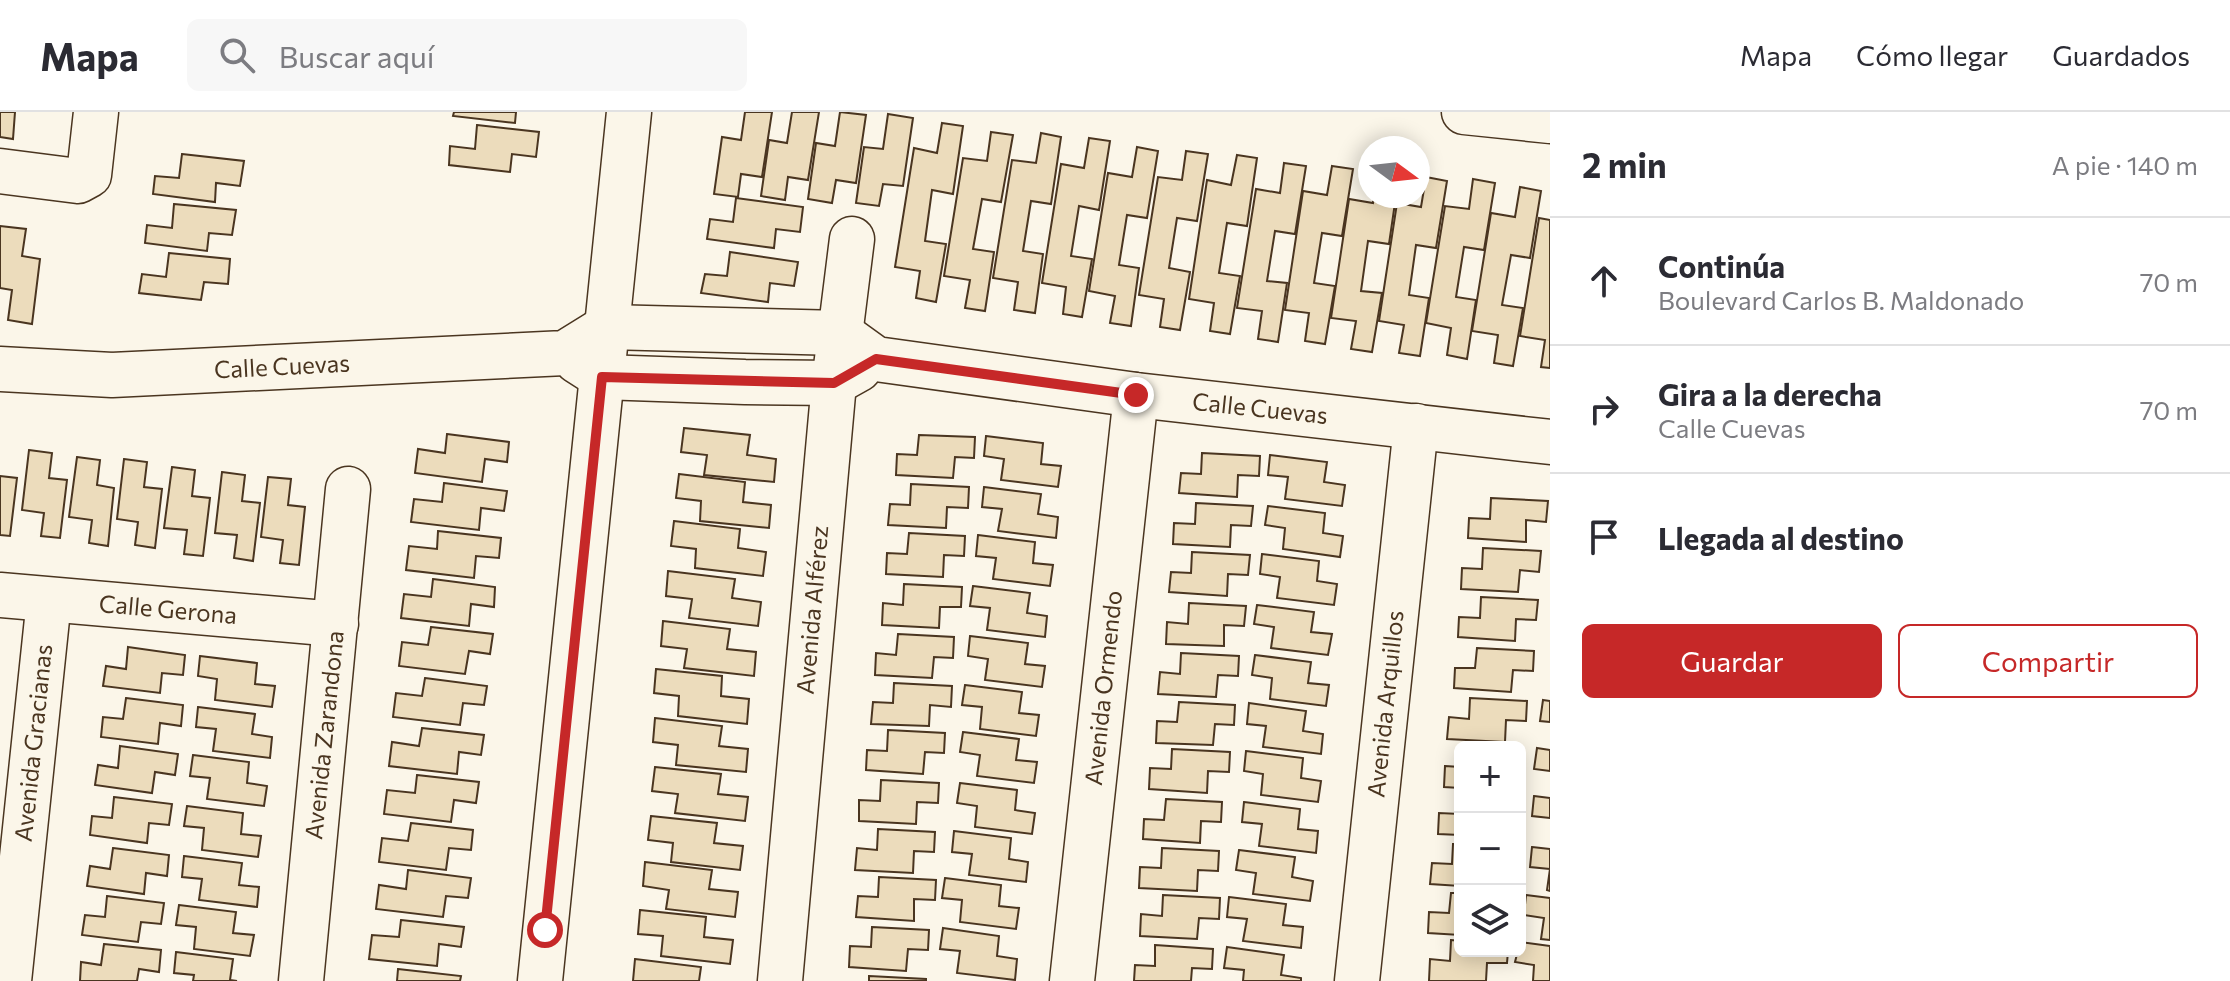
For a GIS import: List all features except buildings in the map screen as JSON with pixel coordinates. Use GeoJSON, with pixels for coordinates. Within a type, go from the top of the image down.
{"type":"FeatureCollection","features":[{"type":"Feature","properties":{"kind":"street"},"geometry":{"type":"LineString","coordinates":[[0,171],[78,181],[89,175],[96,112]]}},
{"type":"Feature","properties":{"kind":"street"},"geometry":{"type":"LineString","coordinates":[[540,981],[629,112]]}},
{"type":"Feature","properties":{"kind":"street"},"geometry":{"type":"LineString","coordinates":[[1464,112],[1550,121]]}},
{"type":"Feature","properties":{"kind":"street","name":"Avenida Alférez"},"geometry":{"type":"LineString","coordinates":[[780,981],[834,383],[852,239]]}},
{"type":"Feature","properties":{"kind":"street"},"geometry":{"type":"LineString","coordinates":[[607,327],[840,333]]}},
{"type":"Feature","properties":{"kind":"street","name":"Calle Cuevas"},"geometry":{"type":"LineString","coordinates":[[0,369],[112,375],[565,353],[607,327]]}},
{"type":"Feature","properties":{"kind":"street","name":"Calle Cuevas"},"geometry":{"type":"LineString","coordinates":[[840,333],[876,359],[1136,395],[1550,442]]}},
{"type":"Feature","properties":{"kind":"street"},"geometry":{"type":"LineString","coordinates":[[565,353],[602,377],[834,383],[876,359]]}},
{"type":"Feature","properties":{"kind":"street","name":"Avenida Ormendo"},"geometry":{"type":"LineString","coordinates":[[1072,981],[1136,395]]}},
{"type":"Feature","properties":{"kind":"street","name":"Avenida Arquillos"},"geometry":{"type":"LineString","coordinates":[[1357,981],[1416,426]]}},
{"type":"Feature","properties":{"kind":"street","name":"Avenida Zarandona"},"geometry":{"type":"LineString","coordinates":[[301,981],[348,489]]}},
{"type":"Feature","properties":{"kind":"street","name":"Calle Gerona"},"geometry":{"type":"LineString","coordinates":[[0,595],[336,624]]}},
{"type":"Feature","properties":{"kind":"street","name":"Avenida Gracianas"},"geometry":{"type":"LineString","coordinates":[[9,981],[49,600]]}},
{"type":"Feature","properties":{"kind":"route"},"geometry":{"type":"LineString","coordinates":[[545,930],[602,377],[834,383],[876,359],[1136,395]]}}]}
